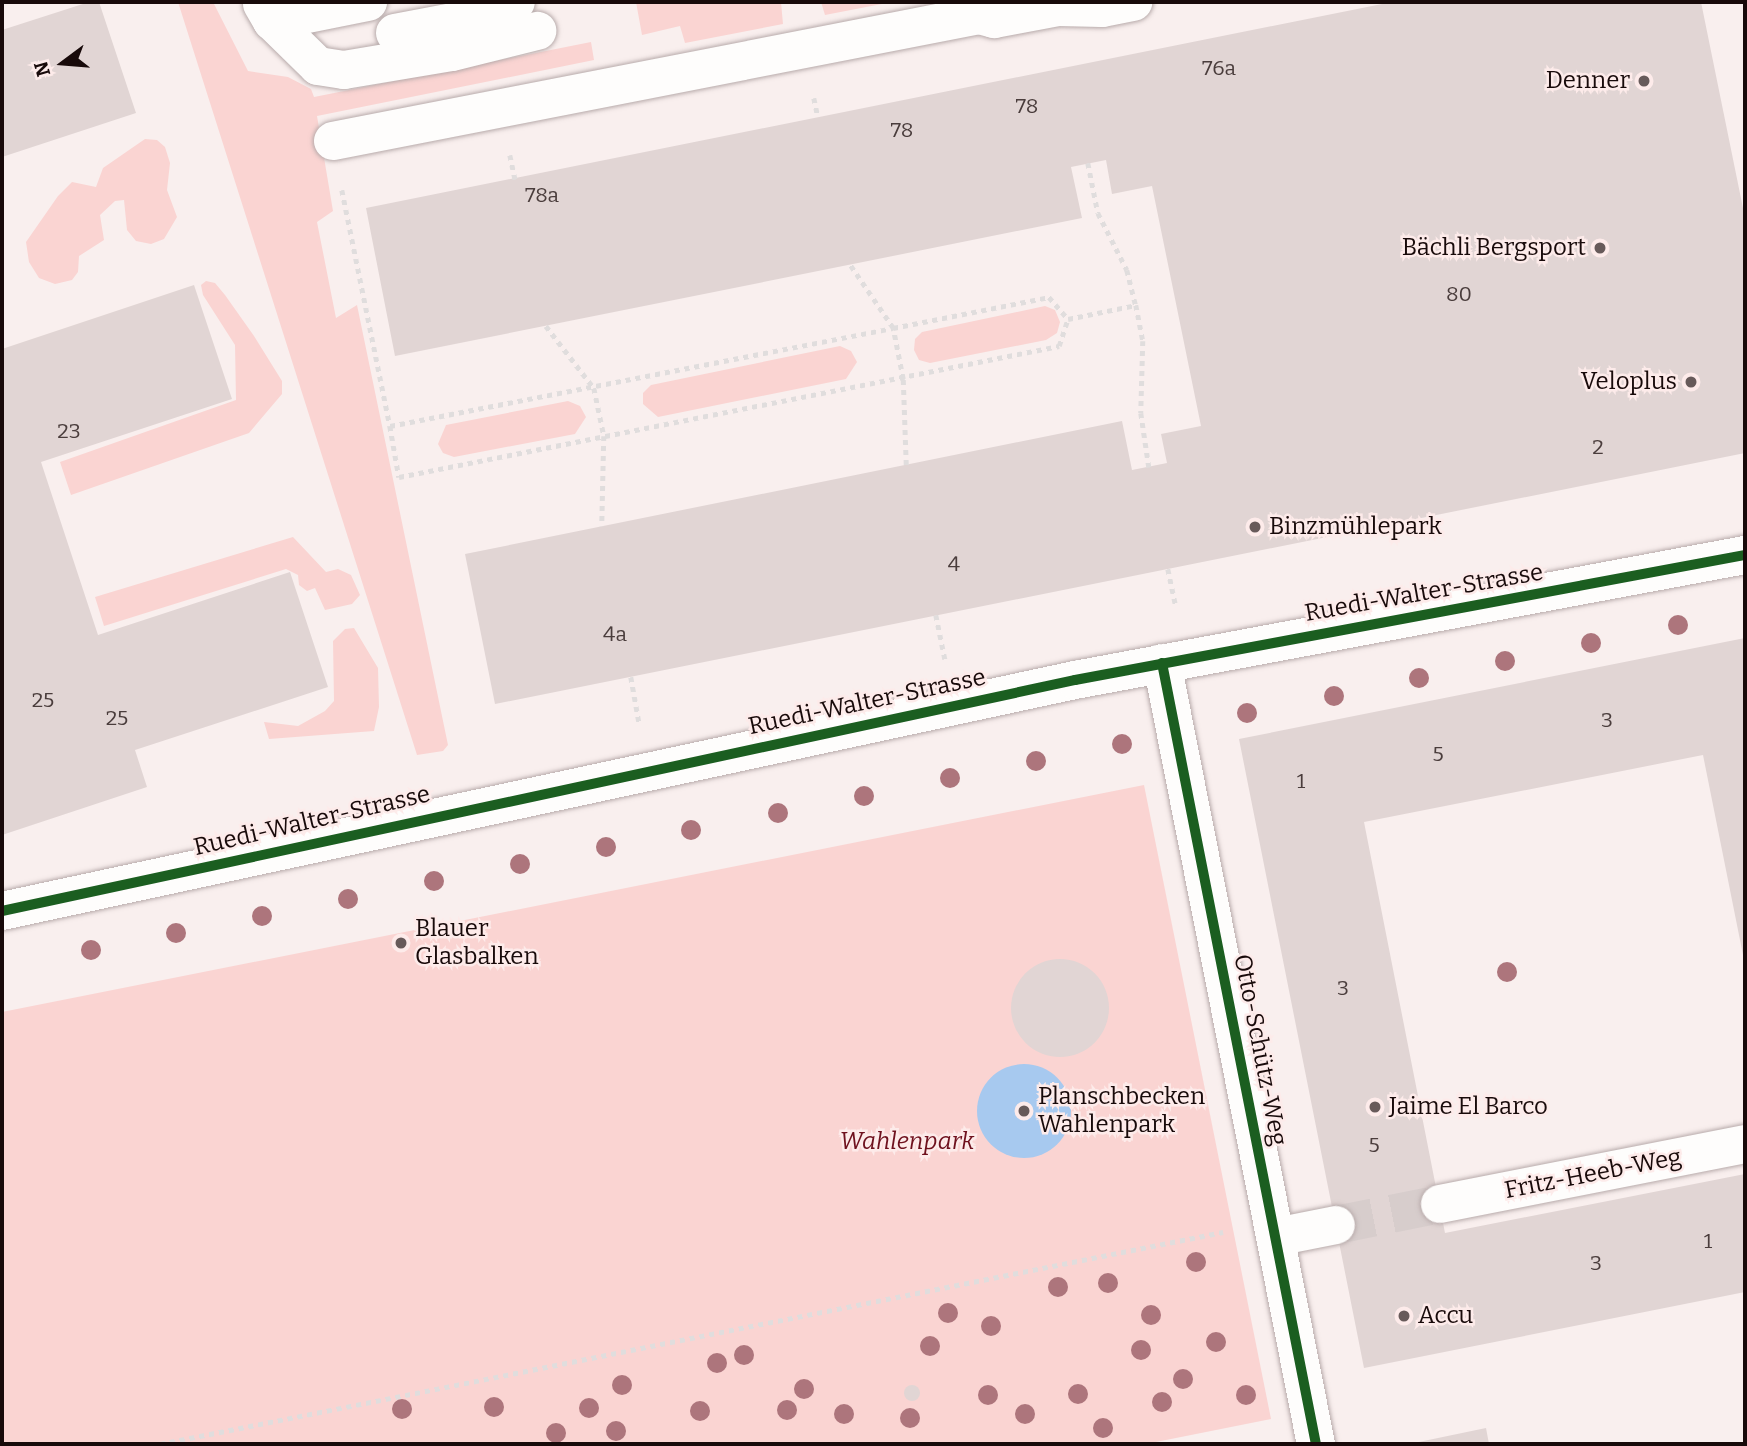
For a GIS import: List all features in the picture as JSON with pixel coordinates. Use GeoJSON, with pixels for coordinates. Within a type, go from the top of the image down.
{"type":"FeatureCollection","features":[{"type":"Feature","properties":{"kind":"street"},"geometry":{"type":"LineString","coordinates":[[266,12],[368,2]]}},
{"type":"Feature","properties":{"kind":"street"},"geometry":{"type":"LineString","coordinates":[[333,141],[979,15],[994,19],[1058,7],[1102,8],[1133,2]]}},
{"type":"Feature","properties":{"kind":"street"},"geometry":{"type":"LineString","coordinates":[[266,12],[318,66],[344,71],[452,52],[527,17]]}},
{"type":"Feature","properties":{"kind":"street"},"geometry":{"type":"LineString","coordinates":[[395,33],[480,17],[527,17]]}},
{"type":"Feature","properties":{"kind":"street","name":"Ruedi-Walter-Strasse"},"geometry":{"type":"LineString","coordinates":[[2,911],[483,804],[1162,663],[1745,555]]}},
{"type":"Feature","properties":{"kind":"street","name":"Otto-Schütz-Weg"},"geometry":{"type":"LineString","coordinates":[[1162,663],[1316,1444]]}},
{"type":"Feature","properties":{"kind":"street","name":"Fritz-Heeb-Weg"},"geometry":{"type":"LineString","coordinates":[[1440,1205],[1745,1144]]}},
{"type":"Feature","properties":{"kind":"street"},"geometry":{"type":"LineString","coordinates":[[1276,1237],[1336,1225]]}},
{"type":"Feature","properties":{"kind":"path"},"geometry":{"type":"LineString","coordinates":[[333,141],[399,477],[1059,346],[1068,319]]}},
{"type":"Feature","properties":{"kind":"path"},"geometry":{"type":"LineString","coordinates":[[1088,163],[1098,213],[1127,270],[1136,304],[1143,341],[1141,413],[1149,467]]}},
{"type":"Feature","properties":{"kind":"path"},"geometry":{"type":"LineString","coordinates":[[850,265],[893,328],[903,379],[906,465]]}},
{"type":"Feature","properties":{"kind":"path"},"geometry":{"type":"LineString","coordinates":[[390,426],[1049,297],[1068,319]]}},
{"type":"Feature","properties":{"kind":"path"},"geometry":{"type":"LineString","coordinates":[[1068,319],[1136,304]]}},
{"type":"Feature","properties":{"kind":"path"},"geometry":{"type":"LineString","coordinates":[[546,326],[594,388],[604,436],[602,526]]}},
{"type":"Feature","properties":{"kind":"path"},"geometry":{"type":"LineString","coordinates":[[1168,569],[1176,607]]}},
{"type":"Feature","properties":{"kind":"path"},"geometry":{"type":"LineString","coordinates":[[936,615],[946,660]]}},
{"type":"Feature","properties":{"kind":"path"},"geometry":{"type":"LineString","coordinates":[[631,677],[640,726]]}},
{"type":"Feature","properties":{"kind":"path"},"geometry":{"type":"LineString","coordinates":[[160,1444],[1227,1231]]}},
{"type":"Feature","properties":{"kind":"green space"},"geometry":{"type":"Polygon","coordinates":[[[178,2],[213,2],[248,71],[288,77],[311,89],[314,97],[591,42],[594,60],[317,116],[333,211],[317,222],[336,318],[357,305],[448,745],[443,751],[417,755],[178,2]]]}},
{"type":"Feature","properties":{"kind":"green space"},"geometry":{"type":"Polygon","coordinates":[[[636,2],[781,2],[783,24],[685,43],[680,26],[642,35],[636,2]]]}},
{"type":"Feature","properties":{"kind":"green space"},"geometry":{"type":"Polygon","coordinates":[[[821,2],[892,2],[825,15],[821,2]]]}},
{"type":"Feature","properties":{"kind":"green space"},"geometry":{"type":"Polygon","coordinates":[[[145,139],[157,140],[165,147],[170,163],[167,190],[177,217],[164,239],[151,244],[136,241],[127,230],[124,200],[115,201],[100,215],[104,240],[79,256],[78,272],[72,280],[55,284],[39,278],[29,262],[26,242],[58,196],[72,182],[96,187],[103,168],[145,139]]]}},
{"type":"Feature","properties":{"kind":"green space"},"geometry":{"type":"Polygon","coordinates":[[[206,281],[215,283],[254,336],[282,381],[282,394],[249,433],[71,495],[60,462],[236,400],[235,345],[203,295],[201,285],[206,281]]]}},
{"type":"Feature","properties":{"kind":"green space"},"geometry":{"type":"Polygon","coordinates":[[[1045,306],[1055,310],[1060,322],[1057,333],[1046,340],[930,363],[919,360],[914,350],[915,339],[922,332],[1045,306]]]}},
{"type":"Feature","properties":{"kind":"green space"},"geometry":{"type":"Polygon","coordinates":[[[840,346],[851,351],[857,362],[846,379],[658,417],[643,404],[643,393],[651,385],[840,346]]]}},
{"type":"Feature","properties":{"kind":"green space"},"geometry":{"type":"Polygon","coordinates":[[[568,401],[580,406],[586,417],[575,434],[454,457],[443,453],[438,444],[446,425],[568,401]]]}},
{"type":"Feature","properties":{"kind":"green space"},"geometry":{"type":"Polygon","coordinates":[[[293,537],[326,572],[338,569],[351,575],[360,595],[352,604],[325,610],[315,588],[307,591],[299,585],[298,575],[286,569],[104,626],[95,597],[293,537]]]}},
{"type":"Feature","properties":{"kind":"green space"},"geometry":{"type":"Polygon","coordinates":[[[354,628],[378,668],[379,707],[374,731],[269,739],[264,722],[298,726],[325,711],[334,701],[333,641],[345,629],[354,628]]]}},
{"type":"Feature","properties":{"kind":"green space","name":"Wahlenpark"},"geometry":{"type":"Polygon","coordinates":[[[1144,785],[1271,1419],[1146,1444],[2,1444],[2,1012],[1144,785]]]}},
{"type":"Feature","properties":{"kind":"water","name":"Planschbecken Wahlenpark"},"geometry":{"type":"Polygon","coordinates":[[[1024,1064],[1042,1068],[1057,1078],[1067,1093],[1071,1111],[1067,1129],[1057,1144],[1042,1154],[1024,1158],[1006,1154],[991,1144],[981,1129],[977,1111],[981,1093],[991,1078],[1006,1068],[1024,1064]]]}},
{"type":"Feature","properties":{"kind":"building"},"geometry":{"type":"Polygon","coordinates":[[[89,2],[99,2],[136,113],[2,157],[2,30],[89,2]]]}},
{"type":"Feature","properties":{"kind":"building"},"geometry":{"type":"Polygon","coordinates":[[[1392,2],[1701,2],[1745,218],[1745,453],[495,704],[465,554],[1122,421],[1132,470],[1167,463],[1161,434],[1201,426],[1152,186],[1112,194],[1106,160],[1071,167],[1082,218],[395,356],[366,208],[1392,2]]]}},
{"type":"Feature","properties":{"kind":"building"},"geometry":{"type":"Polygon","coordinates":[[[194,285],[232,399],[41,462],[98,635],[290,572],[328,687],[135,750],[147,787],[2,835],[2,349],[194,285]]]}},
{"type":"Feature","properties":{"kind":"building"},"geometry":{"type":"Polygon","coordinates":[[[1745,638],[1745,965],[1703,755],[1364,822],[1445,1233],[1745,1174],[1745,1292],[1364,1368],[1239,739],[1745,638]]]}},
{"type":"Feature","properties":{"kind":"building"},"geometry":{"type":"Polygon","coordinates":[[[1060,959],[1079,963],[1095,973],[1105,989],[1109,1008],[1105,1027],[1095,1043],[1079,1053],[1060,1057],[1041,1053],[1025,1043],[1015,1027],[1011,1008],[1015,989],[1025,973],[1041,963],[1060,959]]]}},
{"type":"Feature","properties":{"kind":"building"},"geometry":{"type":"Polygon","coordinates":[[[912,1385],[918,1387],[918,1399],[912,1401],[906,1399],[904,1393],[906,1387],[912,1385]]]}},
{"type":"Feature","properties":{"kind":"building"},"geometry":{"type":"Polygon","coordinates":[[[1486,1428],[1489,1444],[1414,1444],[1414,1443],[1486,1428]]]}},
{"type":"Feature","properties":{"kind":"tunnel"},"geometry":{"type":"LineString","coordinates":[[1336,1225],[1440,1204]]}},
{"type":"Feature","properties":{"kind":"cycle path"},"geometry":{"type":"LineString","coordinates":[[2,911],[1075,680],[1745,555]]}},
{"type":"Feature","properties":{"kind":"cycle path"},"geometry":{"type":"LineString","coordinates":[[1162,663],[1316,1444]]}},
{"type":"Feature","properties":{"kind":"place","name":"Denner"},"geometry":{"type":"Point","coordinates":[1644,81]}},
{"type":"Feature","properties":{"kind":"place","name":"Bächli Bergsport"},"geometry":{"type":"Point","coordinates":[1600,248]}},
{"type":"Feature","properties":{"kind":"place","name":"Veloplus"},"geometry":{"type":"Point","coordinates":[1691,382]}},
{"type":"Feature","properties":{"kind":"place","name":"Binzmühlepark"},"geometry":{"type":"Point","coordinates":[1255,527]}},
{"type":"Feature","properties":{"kind":"place","name":"Blauer Glasbalken"},"geometry":{"type":"Point","coordinates":[401,943]}},
{"type":"Feature","properties":{"kind":"place","name":"Jaime El Barco"},"geometry":{"type":"Point","coordinates":[1375,1107]}},
{"type":"Feature","properties":{"kind":"place","name":"Planschbecken Wahlenpark"},"geometry":{"type":"Point","coordinates":[1024,1111]}},
{"type":"Feature","properties":{"kind":"place","name":"Accu"},"geometry":{"type":"Point","coordinates":[1404,1316]}}]}
